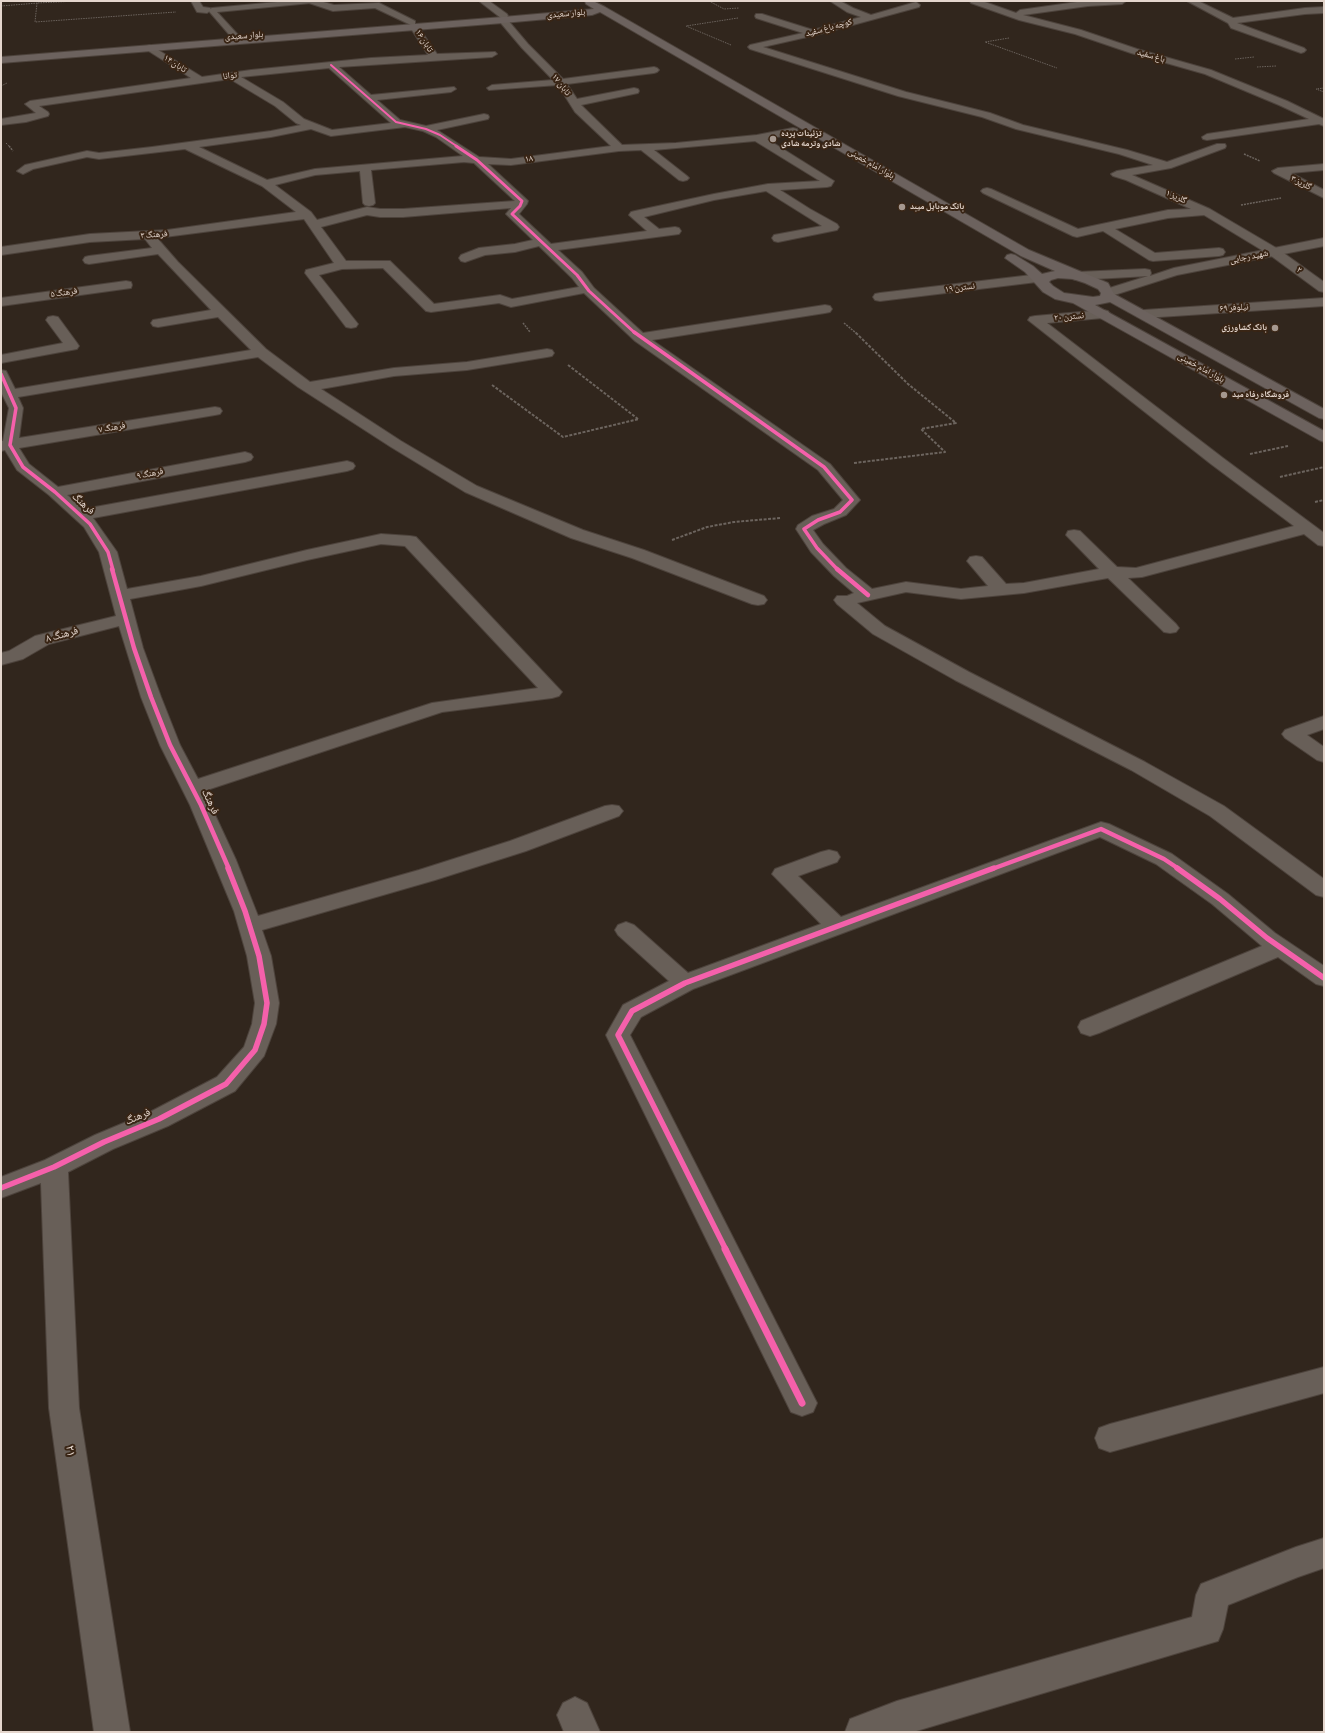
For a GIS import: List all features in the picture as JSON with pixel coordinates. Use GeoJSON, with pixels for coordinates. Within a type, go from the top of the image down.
{"type":"FeatureCollection","features":[{"type":"Feature","properties":{"kind":"main road","name":"بلوار امام خمینی"},"geometry":{"type":"LineString","coordinates":[[574,3],[592,8],[1026,253],[1075,276],[1104,286],[1108,294],[1324,415]]}},
{"type":"Feature","properties":{"kind":"main road"},"geometry":{"type":"LineString","coordinates":[[557,13],[568,9],[574,3]]}},
{"type":"Feature","properties":{"kind":"main road","name":"بلوار سعیدی"},"geometry":{"type":"LineString","coordinates":[[1,55],[195,42],[504,18],[592,8]]}},
{"type":"Feature","properties":{"kind":"main road","name":"بلوار امام خمینی"},"geometry":{"type":"LineString","coordinates":[[592,8],[606,20],[825,150]]}},
{"type":"Feature","properties":{"kind":"main road"},"geometry":{"type":"LineString","coordinates":[[557,13],[606,20]]}},
{"type":"Feature","properties":{"kind":"main road","name":"بلوار سعیدی"},"geometry":{"type":"LineString","coordinates":[[1,60],[150,48],[236,37],[413,25]]}},
{"type":"Feature","properties":{"kind":"main road"},"geometry":{"type":"LineString","coordinates":[[998,251],[1029,269],[1048,289],[1060,296],[1077,300],[1093,301],[1106,299],[1108,294]]}},
{"type":"Feature","properties":{"kind":"main road"},"geometry":{"type":"LineString","coordinates":[[1041,280],[1052,275],[1075,276]]}},
{"type":"Feature","properties":{"kind":"main road","name":"بلوار امام خمینی"},"geometry":{"type":"LineString","coordinates":[[1077,300],[1324,437]]}},
{"type":"Feature","properties":{"kind":"street"},"geometry":{"type":"LineString","coordinates":[[195,1],[200,10],[210,10]]}},
{"type":"Feature","properties":{"kind":"street"},"geometry":{"type":"LineString","coordinates":[[312,1],[332,8],[376,5],[413,25]]}},
{"type":"Feature","properties":{"kind":"street","name":"تابان ۱۷"},"geometry":{"type":"LineString","coordinates":[[484,1],[504,18],[525,46],[560,82],[579,110],[619,148]]}},
{"type":"Feature","properties":{"kind":"street"},"geometry":{"type":"LineString","coordinates":[[834,1],[850,10],[869,17]]}},
{"type":"Feature","properties":{"kind":"street","name":"کوچه باغ سفید"},"geometry":{"type":"LineString","coordinates":[[742,49],[813,33],[916,5],[906,1]]}},
{"type":"Feature","properties":{"kind":"street","name":"باغ سفید"},"geometry":{"type":"LineString","coordinates":[[974,1],[1011,14],[1078,32],[1134,51],[1208,72],[1283,103],[1322,122]]}},
{"type":"Feature","properties":{"kind":"street"},"geometry":{"type":"LineString","coordinates":[[1011,14],[1088,3],[1122,1]]}},
{"type":"Feature","properties":{"kind":"street"},"geometry":{"type":"LineString","coordinates":[[1191,1],[1232,21],[1305,11],[1324,10]]}},
{"type":"Feature","properties":{"kind":"street"},"geometry":{"type":"LineString","coordinates":[[1312,1],[1324,6]]}},
{"type":"Feature","properties":{"kind":"street"},"geometry":{"type":"LineString","coordinates":[[987,6],[1006,2]]}},
{"type":"Feature","properties":{"kind":"street"},"geometry":{"type":"LineString","coordinates":[[759,16],[813,33]]}},
{"type":"Feature","properties":{"kind":"street"},"geometry":{"type":"LineString","coordinates":[[1232,21],[1234,26],[1301,50]]}},
{"type":"Feature","properties":{"kind":"street","name":"تابان ۱۶"},"geometry":{"type":"LineString","coordinates":[[413,25],[433,56]]}},
{"type":"Feature","properties":{"kind":"street"},"geometry":{"type":"LineString","coordinates":[[753,47],[902,94],[986,115],[1020,127],[1123,152],[1167,166],[1221,146]]}},
{"type":"Feature","properties":{"kind":"street","name":"تابان ۱۴"},"geometry":{"type":"LineString","coordinates":[[150,48],[200,80]]}},
{"type":"Feature","properties":{"kind":"street","name":"توانا"},"geometry":{"type":"LineString","coordinates":[[1,122],[26,119],[44,114],[30,104],[200,80],[433,56],[492,54]]}},
{"type":"Feature","properties":{"kind":"street"},"geometry":{"type":"LineString","coordinates":[[332,66],[396,122],[426,129],[440,135],[477,160],[522,201],[512,214],[640,338],[824,467],[852,500],[840,512],[818,520],[804,529],[817,548],[840,572],[868,595]]}},
{"type":"Feature","properties":{"kind":"street"},"geometry":{"type":"LineString","coordinates":[[492,88],[560,82],[654,70]]}},
{"type":"Feature","properties":{"kind":"street"},"geometry":{"type":"LineString","coordinates":[[232,76],[279,104],[300,121],[331,133],[406,124]]}},
{"type":"Feature","properties":{"kind":"street"},"geometry":{"type":"LineString","coordinates":[[368,98],[451,89]]}},
{"type":"Feature","properties":{"kind":"street"},"geometry":{"type":"LineString","coordinates":[[574,103],[634,91]]}},
{"type":"Feature","properties":{"kind":"street"},"geometry":{"type":"LineString","coordinates":[[426,129],[484,117]]}},
{"type":"Feature","properties":{"kind":"street"},"geometry":{"type":"LineString","coordinates":[[1207,137],[1322,122]]}},
{"type":"Feature","properties":{"kind":"street"},"geometry":{"type":"LineString","coordinates":[[23,171],[29,167],[87,154],[98,156],[188,146],[272,134],[311,126]]}},
{"type":"Feature","properties":{"kind":"street","name":"۱۸"},"geometry":{"type":"LineString","coordinates":[[266,184],[285,178],[315,172],[365,167],[464,159],[511,162],[619,148],[676,146],[757,138],[793,132]]}},
{"type":"Feature","properties":{"kind":"street"},"geometry":{"type":"LineString","coordinates":[[656,233],[635,215],[714,197],[768,187],[827,184],[828,181],[757,138]]}},
{"type":"Feature","properties":{"kind":"street"},"geometry":{"type":"LineString","coordinates":[[188,146],[266,184],[310,220],[342,265]]}},
{"type":"Feature","properties":{"kind":"street"},"geometry":{"type":"LineString","coordinates":[[642,146],[683,178]]}},
{"type":"Feature","properties":{"kind":"street","name":"گلریز ۱"},"geometry":{"type":"LineString","coordinates":[[1167,166],[1117,174],[1130,178],[1206,211],[1274,252]]}},
{"type":"Feature","properties":{"kind":"street"},"geometry":{"type":"LineString","coordinates":[[365,167],[369,203]]}},
{"type":"Feature","properties":{"kind":"street"},"geometry":{"type":"LineString","coordinates":[[1278,171],[1324,167]]}},
{"type":"Feature","properties":{"kind":"street","name":"گلریز ۳"},"geometry":{"type":"LineString","coordinates":[[1278,171],[1321,194]]}},
{"type":"Feature","properties":{"kind":"street"},"geometry":{"type":"LineString","coordinates":[[768,187],[806,212],[833,227],[778,238]]}},
{"type":"Feature","properties":{"kind":"street"},"geometry":{"type":"LineString","coordinates":[[988,192],[1077,233],[1168,214],[1206,211]]}},
{"type":"Feature","properties":{"kind":"street","name":"فرهنگ ۳"},"geometry":{"type":"LineString","coordinates":[[1,251],[90,238],[149,236],[282,217],[310,220],[367,211],[380,213],[403,212],[521,204]]}},
{"type":"Feature","properties":{"kind":"street"},"geometry":{"type":"LineString","coordinates":[[1106,228],[1153,257],[1219,252]]}},
{"type":"Feature","properties":{"kind":"street"},"geometry":{"type":"LineString","coordinates":[[465,258],[483,252],[675,231]]}},
{"type":"Feature","properties":{"kind":"street"},"geometry":{"type":"LineString","coordinates":[[149,236],[261,352],[308,387],[396,444],[471,489],[577,534],[638,554],[758,600]]}},
{"type":"Feature","properties":{"kind":"street","name":"شهید رجایی"},"geometry":{"type":"LineString","coordinates":[[1174,272],[1324,242]]}},
{"type":"Feature","properties":{"kind":"street"},"geometry":{"type":"LineString","coordinates":[[89,260],[162,250]]}},
{"type":"Feature","properties":{"kind":"street","name":"۲"},"geometry":{"type":"LineString","coordinates":[[1274,252],[1324,288]]}},
{"type":"Feature","properties":{"kind":"street"},"geometry":{"type":"LineString","coordinates":[[351,324],[311,273],[342,265],[386,264],[431,308],[500,299],[511,303],[588,289]]}},
{"type":"Feature","properties":{"kind":"street"},"geometry":{"type":"LineString","coordinates":[[1075,276],[1174,272]]}},
{"type":"Feature","properties":{"kind":"street"},"geometry":{"type":"LineString","coordinates":[[1108,294],[1174,272]]}},
{"type":"Feature","properties":{"kind":"street","name":"نسترن ۱۹"},"geometry":{"type":"LineString","coordinates":[[880,297],[1041,280]]}},
{"type":"Feature","properties":{"kind":"street","name":"فرهنگ ۵"},"geometry":{"type":"LineString","coordinates":[[1,302],[126,285]]}},
{"type":"Feature","properties":{"kind":"street","name":"نیلوفر ۶۹"},"geometry":{"type":"LineString","coordinates":[[1144,314],[1324,302]]}},
{"type":"Feature","properties":{"kind":"street"},"geometry":{"type":"LineString","coordinates":[[640,338],[826,309]]}},
{"type":"Feature","properties":{"kind":"street"},"geometry":{"type":"LineString","coordinates":[[158,323],[222,312]]}},
{"type":"Feature","properties":{"kind":"street","name":"نسترن ۲۰"},"geometry":{"type":"LineString","coordinates":[[1103,314],[1035,320],[1217,461]]}},
{"type":"Feature","properties":{"kind":"street"},"geometry":{"type":"LineString","coordinates":[[1,359],[72,346],[53,320]]}},
{"type":"Feature","properties":{"kind":"street"},"geometry":{"type":"LineString","coordinates":[[9,394],[261,352]]}},
{"type":"Feature","properties":{"kind":"street"},"geometry":{"type":"LineString","coordinates":[[308,387],[394,372],[467,366],[547,353]]}},
{"type":"Feature","properties":{"kind":"street"},"geometry":{"type":"LineString","coordinates":[[1,374],[16,408],[5,446]]}},
{"type":"Feature","properties":{"kind":"street","name":"فرهنگ ۷"},"geometry":{"type":"LineString","coordinates":[[5,446],[215,411]]}},
{"type":"Feature","properties":{"kind":"street","name":"فرهنگ"},"geometry":{"type":"LineString","coordinates":[[1,1188],[54,1167],[104,1142],[159,1119],[226,1084],[256,1050],[264,1024],[267,1002],[259,956],[250,926],[225,860],[192,788],[170,745],[151,697],[134,648],[108,552],[90,524],[55,492],[23,467],[5,446]]}},
{"type":"Feature","properties":{"kind":"street","name":"فرهنگ ۹"},"geometry":{"type":"LineString","coordinates":[[55,492],[245,457]]}},
{"type":"Feature","properties":{"kind":"street"},"geometry":{"type":"LineString","coordinates":[[1217,461],[1324,541]]}},
{"type":"Feature","properties":{"kind":"street"},"geometry":{"type":"LineString","coordinates":[[80,515],[347,466]]}},
{"type":"Feature","properties":{"kind":"street"},"geometry":{"type":"LineString","coordinates":[[1307,528],[1136,572],[1112,572],[1024,588],[961,594],[906,587],[843,600],[879,630],[962,676],[1138,766],[1217,811],[1324,890]]}},
{"type":"Feature","properties":{"kind":"street"},"geometry":{"type":"LineString","coordinates":[[1074,535],[1170,628]]}},
{"type":"Feature","properties":{"kind":"street"},"geometry":{"type":"LineString","coordinates":[[120,595],[201,581],[307,555],[381,539],[410,541],[552,692],[439,707],[192,788]]}},
{"type":"Feature","properties":{"kind":"street"},"geometry":{"type":"LineString","coordinates":[[976,561],[1001,590]]}},
{"type":"Feature","properties":{"kind":"street","name":"فرهنگ ۸"},"geometry":{"type":"LineString","coordinates":[[1,659],[16,655],[42,640],[126,619]]}},
{"type":"Feature","properties":{"kind":"street"},"geometry":{"type":"LineString","coordinates":[[1324,722],[1292,734],[1324,756]]}},
{"type":"Feature","properties":{"kind":"street"},"geometry":{"type":"LineString","coordinates":[[250,926],[427,875],[518,846],[612,811]]}},
{"type":"Feature","properties":{"kind":"street"},"geometry":{"type":"LineString","coordinates":[[802,1403],[618,1035],[632,1011],[685,983],[1101,829],[1164,859],[1220,899],[1267,938],[1324,978]]}},
{"type":"Feature","properties":{"kind":"street"},"geometry":{"type":"LineString","coordinates":[[829,857],[783,874],[838,927]]}},
{"type":"Feature","properties":{"kind":"street"},"geometry":{"type":"LineString","coordinates":[[626,930],[685,983]]}},
{"type":"Feature","properties":{"kind":"street"},"geometry":{"type":"LineString","coordinates":[[1090,1027],[1280,947]]}},
{"type":"Feature","properties":{"kind":"street","name":"۲۱"},"geometry":{"type":"LineString","coordinates":[[54,1167],[64,1408],[112,1732]]}},
{"type":"Feature","properties":{"kind":"street"},"geometry":{"type":"LineString","coordinates":[[1110,1438],[1324,1380]]}},
{"type":"Feature","properties":{"kind":"street"},"geometry":{"type":"LineString","coordinates":[[863,1732],[897,1719],[1206,1629],[1213,1595],[1296,1562],[1324,1553]]}},
{"type":"Feature","properties":{"kind":"lane"},"geometry":{"type":"LineString","coordinates":[[210,10],[312,1]]}},
{"type":"Feature","properties":{"kind":"lane"},"geometry":{"type":"LineString","coordinates":[[210,10],[236,37]]}},
{"type":"Feature","properties":{"kind":"path"},"geometry":{"type":"LineString","coordinates":[[37,3],[46,1]]}},
{"type":"Feature","properties":{"kind":"path"},"geometry":{"type":"LineString","coordinates":[[1,6],[77,1]]}},
{"type":"Feature","properties":{"kind":"path"},"geometry":{"type":"LineString","coordinates":[[710,1],[724,8],[737,7],[759,16]]}},
{"type":"Feature","properties":{"kind":"path"},"geometry":{"type":"LineString","coordinates":[[37,3],[35,22],[210,10]]}},
{"type":"Feature","properties":{"kind":"path"},"geometry":{"type":"LineString","coordinates":[[742,49],[686,26],[759,16]]}},
{"type":"Feature","properties":{"kind":"path"},"geometry":{"type":"LineString","coordinates":[[1008,38],[985,42],[1057,68]]}},
{"type":"Feature","properties":{"kind":"path"},"geometry":{"type":"LineString","coordinates":[[1324,88],[1316,89],[1324,92]]}},
{"type":"Feature","properties":{"kind":"path"},"geometry":{"type":"LineString","coordinates":[[1221,146],[1255,158],[1278,171]]}},
{"type":"Feature","properties":{"kind":"path"},"geometry":{"type":"LineString","coordinates":[[1234,202],[1242,205],[1321,194]]}},
{"type":"Feature","properties":{"kind":"path"},"geometry":{"type":"LineString","coordinates":[[824,467],[945,452],[921,429],[956,423],[908,384],[862,338],[826,309]]}},
{"type":"Feature","properties":{"kind":"path"},"geometry":{"type":"LineString","coordinates":[[467,366],[563,437],[639,419]]}},
{"type":"Feature","properties":{"kind":"path"},"geometry":{"type":"LineString","coordinates":[[1217,461],[1294,444]]}},
{"type":"Feature","properties":{"kind":"path"},"geometry":{"type":"LineString","coordinates":[[1248,484],[1324,467]]}},
{"type":"Feature","properties":{"kind":"path"},"geometry":{"type":"LineString","coordinates":[[638,554],[707,527],[769,518],[818,520]]}},
{"type":"Feature","properties":{"kind":"cycle path"},"geometry":{"type":"LineString","coordinates":[[331,65],[396,122],[426,129],[440,135],[477,160],[522,201],[520,206],[512,214],[577,275],[589,291],[640,338],[824,467],[852,500],[840,512],[818,520],[804,529],[817,548],[840,572],[868,595]]}},
{"type":"Feature","properties":{"kind":"cycle path"},"geometry":{"type":"LineString","coordinates":[[1,374],[16,408],[10,445],[23,467],[55,492],[90,524],[108,552],[134,648],[151,697],[170,745],[201,805],[245,911],[259,956],[267,1003],[264,1024],[255,1050],[226,1084],[159,1119],[104,1142],[54,1167],[1,1188]]}},
{"type":"Feature","properties":{"kind":"cycle path"},"geometry":{"type":"LineString","coordinates":[[802,1403],[618,1035],[632,1011],[685,983],[1101,829],[1164,859],[1220,899],[1267,938],[1324,978]]}},
{"type":"Feature","properties":{"kind":"place","name":"تزئینات پرده شادی وترمه شادی"},"geometry":{"type":"Point","coordinates":[773,139]}},
{"type":"Feature","properties":{"kind":"place","name":"بانک موبایل میبد"},"geometry":{"type":"Point","coordinates":[902,207]}},
{"type":"Feature","properties":{"kind":"place","name":"بانک کشاورزی"},"geometry":{"type":"Point","coordinates":[1275,328]}},
{"type":"Feature","properties":{"kind":"place","name":"فروشگاه رفاه مید"},"geometry":{"type":"Point","coordinates":[1224,395]}}]}
